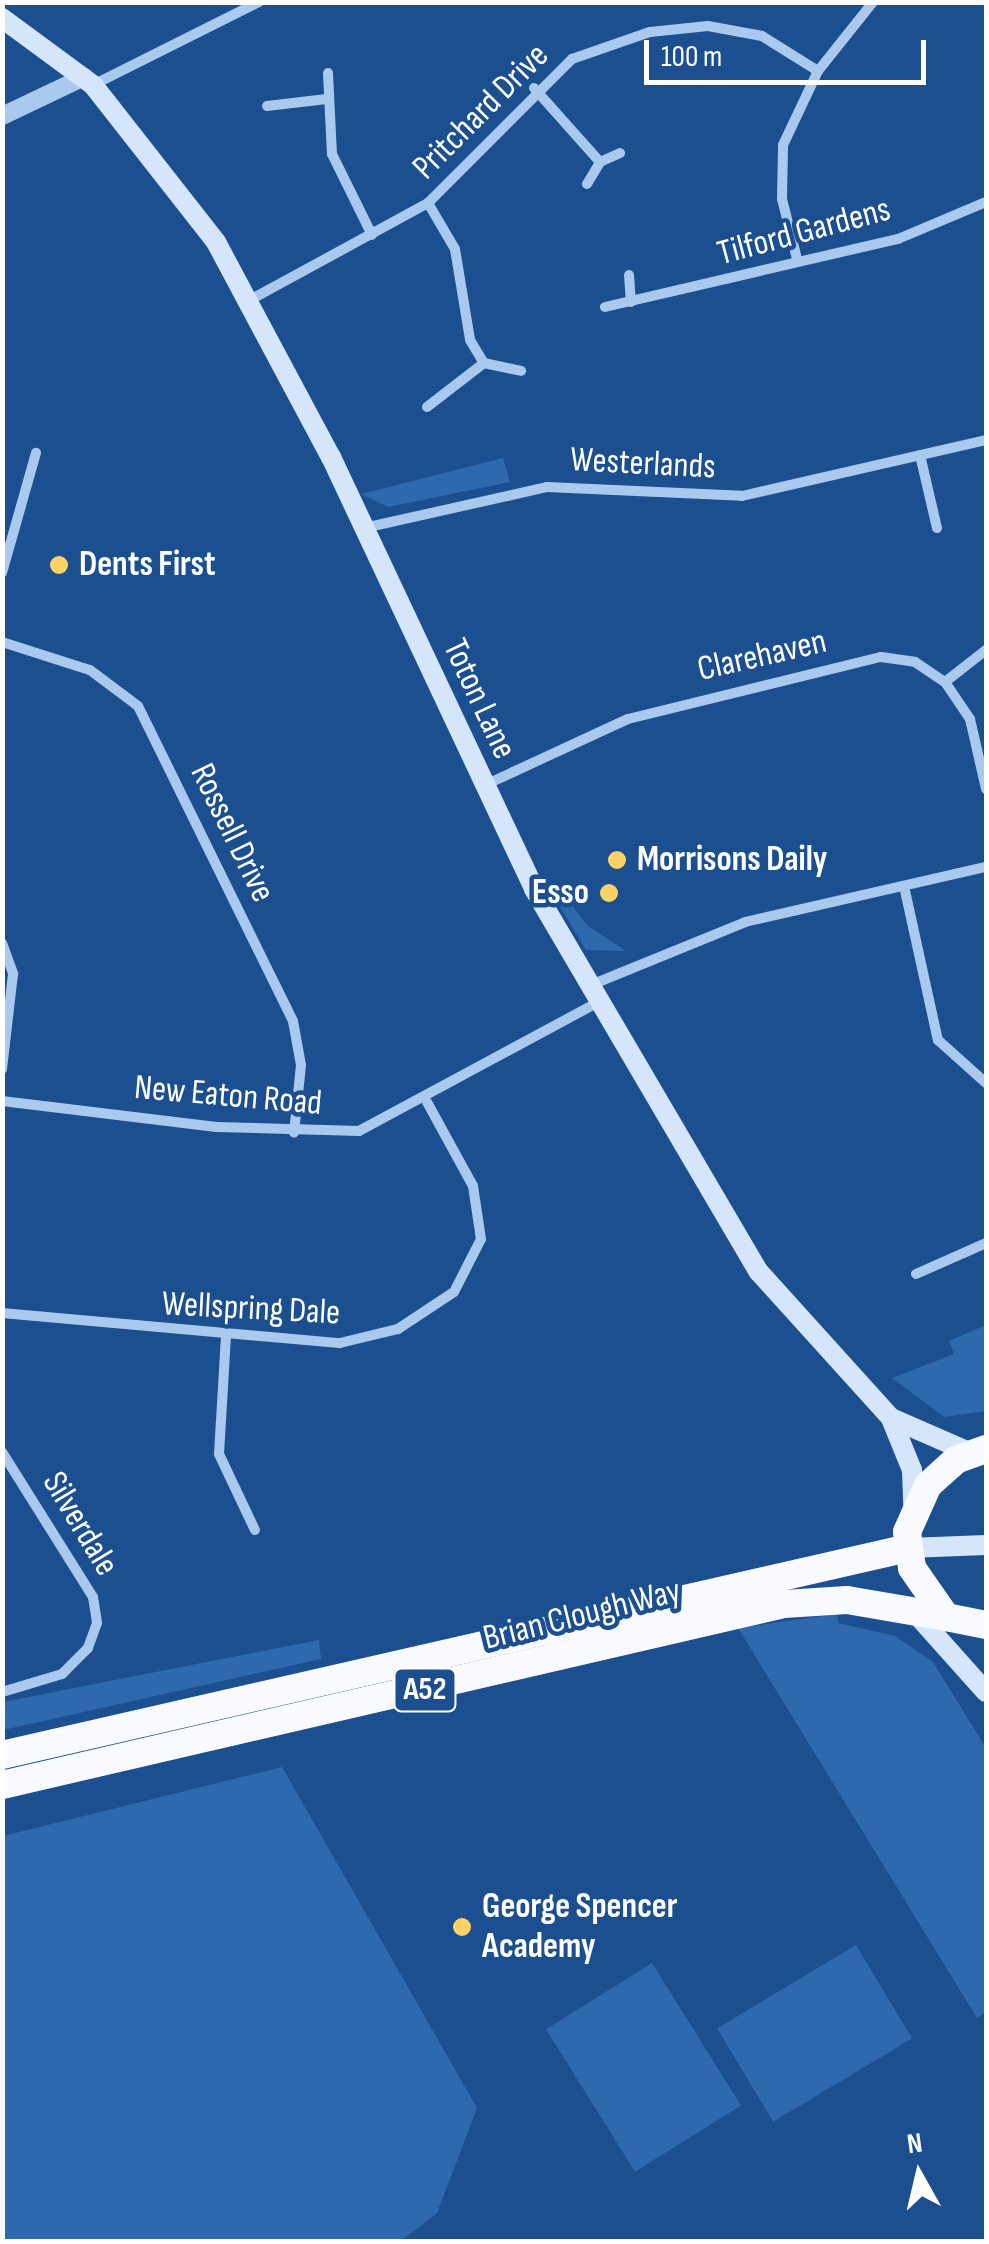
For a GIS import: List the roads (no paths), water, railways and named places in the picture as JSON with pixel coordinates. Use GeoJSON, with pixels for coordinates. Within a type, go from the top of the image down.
{"type":"FeatureCollection","features":[{"type":"Feature","properties":{"kind":"highway"},"geometry":{"type":"LineString","coordinates":[[964,1622],[920,1586],[908,1548],[913,1510],[981,1449]]}},
{"type":"Feature","properties":{"kind":"highway","name":"Brian Clough Way"},"geometry":{"type":"LineString","coordinates":[[2,1755],[908,1548]]}},
{"type":"Feature","properties":{"kind":"highway","name":"Brian Clough Way"},"geometry":{"type":"LineString","coordinates":[[2,1785],[784,1604],[902,1608],[964,1622]]}},
{"type":"Feature","properties":{"kind":"main road","name":"Toton Lane"},"geometry":{"type":"LineString","coordinates":[[2,18],[89,81],[250,300],[484,786],[593,994],[759,1272],[891,1418],[912,1470],[913,1510]]}},
{"type":"Feature","properties":{"kind":"main road","name":"Toton Lane"},"geometry":{"type":"LineString","coordinates":[[891,1418],[981,1449]]}},
{"type":"Feature","properties":{"kind":"main road"},"geometry":{"type":"LineString","coordinates":[[908,1548],[986,1544]]}},
{"type":"Feature","properties":{"kind":"main road"},"geometry":{"type":"LineString","coordinates":[[902,1608],[946,1637],[986,1692]]}},
{"type":"Feature","properties":{"kind":"main road"},"geometry":{"type":"LineString","coordinates":[[964,1622],[986,1641]]}},
{"type":"Feature","properties":{"kind":"street"},"geometry":{"type":"LineString","coordinates":[[2,116],[89,81],[258,2]]}},
{"type":"Feature","properties":{"kind":"street"},"geometry":{"type":"LineString","coordinates":[[797,259],[780,172],[792,114],[818,71],[873,2]]}},
{"type":"Feature","properties":{"kind":"street","name":"Pritchard Drive"},"geometry":{"type":"LineString","coordinates":[[250,300],[428,203],[534,88],[572,59],[680,27],[741,28],[818,71]]}},
{"type":"Feature","properties":{"kind":"street"},"geometry":{"type":"LineString","coordinates":[[328,74],[332,154],[372,235]]}},
{"type":"Feature","properties":{"kind":"street"},"geometry":{"type":"LineString","coordinates":[[534,88],[600,162]]}},
{"type":"Feature","properties":{"kind":"street"},"geometry":{"type":"LineString","coordinates":[[268,106],[327,99]]}},
{"type":"Feature","properties":{"kind":"street"},"geometry":{"type":"LineString","coordinates":[[587,184],[600,162],[620,153]]}},
{"type":"Feature","properties":{"kind":"street","name":"Tilford Gardens"},"geometry":{"type":"LineString","coordinates":[[606,307],[898,238],[986,202]]}},
{"type":"Feature","properties":{"kind":"street"},"geometry":{"type":"LineString","coordinates":[[428,203],[455,249],[463,328],[484,363],[521,371]]}},
{"type":"Feature","properties":{"kind":"street"},"geometry":{"type":"LineString","coordinates":[[629,275],[632,302]]}},
{"type":"Feature","properties":{"kind":"street"},"geometry":{"type":"LineString","coordinates":[[427,407],[484,363]]}},
{"type":"Feature","properties":{"kind":"street","name":"Westerlands"},"geometry":{"type":"LineString","coordinates":[[363,528],[548,487],[742,496],[986,440]]}},
{"type":"Feature","properties":{"kind":"street"},"geometry":{"type":"LineString","coordinates":[[2,573],[36,453]]}},
{"type":"Feature","properties":{"kind":"street"},"geometry":{"type":"LineString","coordinates":[[920,455],[937,528]]}},
{"type":"Feature","properties":{"kind":"street","name":"Rossell Drive"},"geometry":{"type":"LineString","coordinates":[[2,642],[100,674],[138,706],[293,1021],[294,1133]]}},
{"type":"Feature","properties":{"kind":"street"},"geometry":{"type":"LineString","coordinates":[[986,650],[946,682],[970,719],[986,789]]}},
{"type":"Feature","properties":{"kind":"street","name":"Clarehaven"},"geometry":{"type":"LineString","coordinates":[[484,786],[628,719],[867,659],[914,662],[946,682]]}},
{"type":"Feature","properties":{"kind":"street","name":"New Eaton Road"},"geometry":{"type":"LineString","coordinates":[[2,1101],[294,1133],[359,1131],[427,1102],[593,994],[745,922],[986,867]]}},
{"type":"Feature","properties":{"kind":"street"},"geometry":{"type":"LineString","coordinates":[[904,886],[938,1040],[986,1083]]}},
{"type":"Feature","properties":{"kind":"street"},"geometry":{"type":"LineString","coordinates":[[2,943],[13,974],[2,1069]]}},
{"type":"Feature","properties":{"kind":"street","name":"Wellspring Dale"},"geometry":{"type":"LineString","coordinates":[[2,1313],[226,1336],[360,1342],[454,1292],[481,1239],[479,1202],[427,1102]]}},
{"type":"Feature","properties":{"kind":"street"},"geometry":{"type":"LineString","coordinates":[[916,1274],[986,1243]]}},
{"type":"Feature","properties":{"kind":"street"},"geometry":{"type":"LineString","coordinates":[[226,1336],[219,1454],[256,1530]]}},
{"type":"Feature","properties":{"kind":"street","name":"Silverdale"},"geometry":{"type":"LineString","coordinates":[[2,1452],[93,1597],[97,1623],[88,1648],[62,1674],[2,1692]]}},
{"type":"Feature","properties":{"kind":"place","name":"Dents First"},"geometry":{"type":"Point","coordinates":[59,565]}},
{"type":"Feature","properties":{"kind":"place","name":"Morrisons Daily"},"geometry":{"type":"Point","coordinates":[617,860]}},
{"type":"Feature","properties":{"kind":"place","name":"Esso"},"geometry":{"type":"Point","coordinates":[609,893]}},
{"type":"Feature","properties":{"kind":"place","name":"George Spencer Academy"},"geometry":{"type":"Point","coordinates":[462,1927]}}]}
